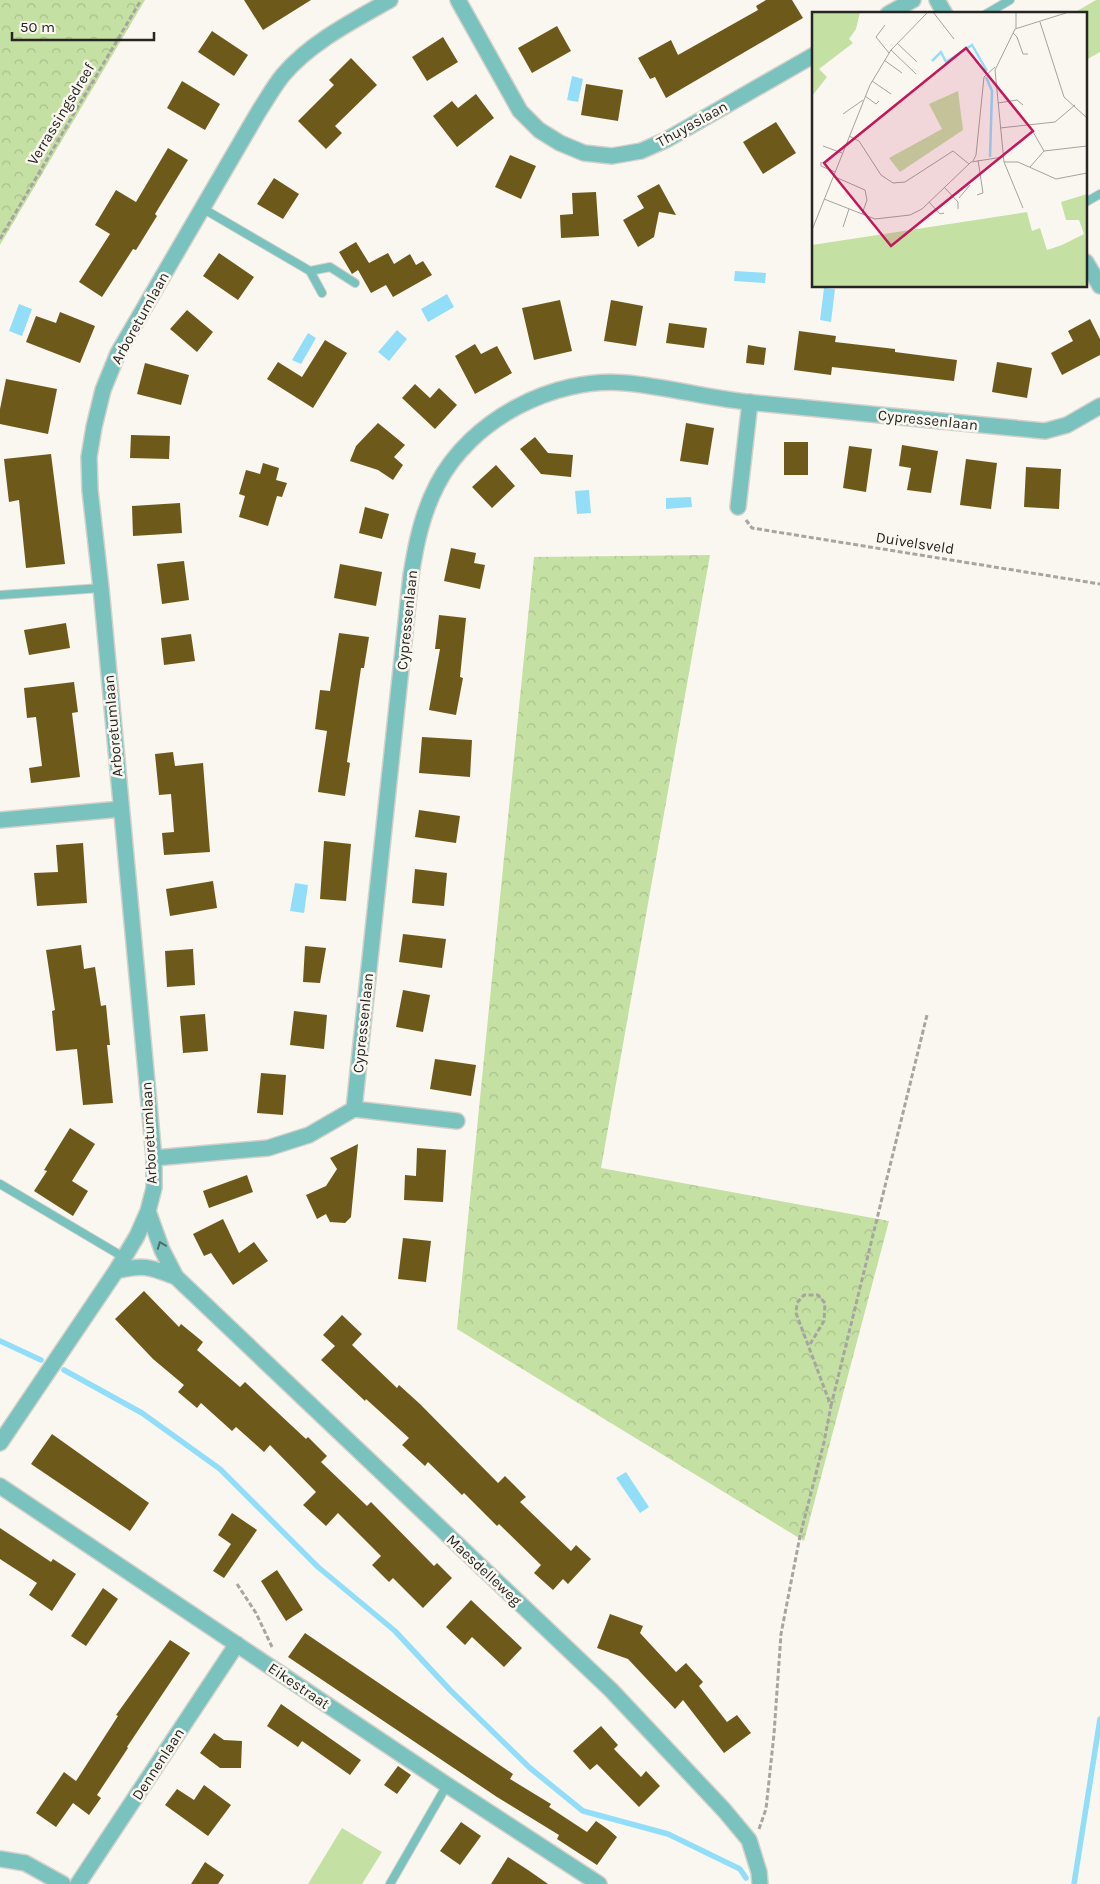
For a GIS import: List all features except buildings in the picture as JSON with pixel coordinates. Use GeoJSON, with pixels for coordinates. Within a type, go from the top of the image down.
{"type":"FeatureCollection","features":[{"type":"Feature","properties":{"kind":"street","name":"Arboretumlaan"},"geometry":{"type":"LineString","coordinates":[[0,1443],[124,1258],[148,1211],[154,1188],[154,1158],[101,588],[90,490],[90,457],[94,427],[103,390],[118,353],[259,111],[283,75],[313,48],[344,26],[390,0]]}},
{"type":"Feature","properties":{"kind":"street","name":"Thuyaslaan"},"geometry":{"type":"LineString","coordinates":[[458,0],[520,112],[539,130],[560,143],[584,153],[612,156],[641,151],[666,140],[812,56]]}},
{"type":"Feature","properties":{"kind":"street"},"geometry":{"type":"LineString","coordinates":[[892,12],[913,0]]}},
{"type":"Feature","properties":{"kind":"street"},"geometry":{"type":"LineString","coordinates":[[937,0],[944,12]]}},
{"type":"Feature","properties":{"kind":"street"},"geometry":{"type":"LineString","coordinates":[[1088,265],[1100,286]]}},
{"type":"Feature","properties":{"kind":"street","name":"Cypressenlaan"},"geometry":{"type":"LineString","coordinates":[[354,1109],[411,575],[418,533],[437,485],[457,456],[486,426],[520,404],[555,391],[589,384],[624,383],[750,402],[1045,431],[1067,425],[1100,406]]}},
{"type":"Feature","properties":{"kind":"street"},"geometry":{"type":"LineString","coordinates":[[738,507],[750,402]]}},
{"type":"Feature","properties":{"kind":"street"},"geometry":{"type":"LineString","coordinates":[[0,820],[121,809]]}},
{"type":"Feature","properties":{"kind":"street"},"geometry":{"type":"LineString","coordinates":[[154,1158],[268,1148],[309,1135],[354,1109],[457,1121]]}},
{"type":"Feature","properties":{"kind":"street","name":"Maesdelleweg"},"geometry":{"type":"LineString","coordinates":[[148,1211],[162,1250],[176,1278],[611,1690],[724,1810],[749,1840],[760,1872],[760,1884]]}},
{"type":"Feature","properties":{"kind":"street","name":"Maesdelleweg"},"geometry":{"type":"LineString","coordinates":[[116,1271],[136,1266],[154,1269],[176,1278]]}},
{"type":"Feature","properties":{"kind":"street","name":"Eikestraat"},"geometry":{"type":"LineString","coordinates":[[0,1486],[447,1785],[599,1884]]}},
{"type":"Feature","properties":{"kind":"street","name":"Dennenlaan"},"geometry":{"type":"LineString","coordinates":[[78,1884],[236,1644]]}},
{"type":"Feature","properties":{"kind":"street"},"geometry":{"type":"LineString","coordinates":[[0,1859],[25,1863],[63,1884]]}},
{"type":"Feature","properties":{"kind":"lane"},"geometry":{"type":"LineString","coordinates":[[989,12],[1010,0]]}},
{"type":"Feature","properties":{"kind":"lane"},"geometry":{"type":"LineString","coordinates":[[1088,201],[1100,194]]}},
{"type":"Feature","properties":{"kind":"lane"},"geometry":{"type":"LineString","coordinates":[[202,208],[310,271],[322,293]]}},
{"type":"Feature","properties":{"kind":"lane"},"geometry":{"type":"LineString","coordinates":[[310,271],[330,266],[355,283]]}},
{"type":"Feature","properties":{"kind":"lane"},"geometry":{"type":"LineString","coordinates":[[0,596],[101,588]]}},
{"type":"Feature","properties":{"kind":"lane"},"geometry":{"type":"LineString","coordinates":[[0,1184],[124,1258]]}},
{"type":"Feature","properties":{"kind":"lane"},"geometry":{"type":"LineString","coordinates":[[390,1884],[447,1785]]}},
{"type":"Feature","properties":{"kind":"path","name":"Verrassingsdreef"},"geometry":{"type":"LineString","coordinates":[[0,239],[141,0]]}},
{"type":"Feature","properties":{"kind":"path","name":"Duivelsveld"},"geometry":{"type":"LineString","coordinates":[[738,507],[752,528],[1100,584]]}},
{"type":"Feature","properties":{"kind":"path"},"geometry":{"type":"LineString","coordinates":[[749,1840],[760,1827],[766,1809],[774,1734],[780,1634],[800,1536],[927,1015]]}},
{"type":"Feature","properties":{"kind":"path"},"geometry":{"type":"LineString","coordinates":[[809,1346],[824,1321],[825,1303],[818,1295],[804,1295],[798,1303],[796,1313],[831,1406]]}},
{"type":"Feature","properties":{"kind":"path"},"geometry":{"type":"LineString","coordinates":[[237,1584],[256,1613],[272,1648],[272,1654],[265,1664]]}},
{"type":"Feature","properties":{"kind":"green space"},"geometry":{"type":"Polygon","coordinates":[[[0,0],[145,0],[0,245],[0,0]]]}},
{"type":"Feature","properties":{"kind":"green space"},"geometry":{"type":"Polygon","coordinates":[[[1096,0],[1100,0],[1100,52],[1088,59],[1088,12],[1075,12],[1096,0]]]}},
{"type":"Feature","properties":{"kind":"green space"},"geometry":{"type":"Polygon","coordinates":[[[710,555],[601,1168],[889,1221],[804,1541],[457,1329],[534,557],[710,555]]]}},
{"type":"Feature","properties":{"kind":"green space"},"geometry":{"type":"Polygon","coordinates":[[[342,1828],[382,1852],[362,1884],[308,1884],[342,1828]]]}},
{"type":"Feature","properties":{"kind":"water"},"geometry":{"type":"Polygon","coordinates":[[[572,76],[583,79],[578,102],[567,100],[572,76]]]}},
{"type":"Feature","properties":{"kind":"water"},"geometry":{"type":"Polygon","coordinates":[[[735,271],[766,273],[765,283],[734,281],[735,271]]]}},
{"type":"Feature","properties":{"kind":"water"},"geometry":{"type":"Polygon","coordinates":[[[824,288],[835,289],[831,322],[820,320],[824,288]]]}},
{"type":"Feature","properties":{"kind":"water"},"geometry":{"type":"Polygon","coordinates":[[[447,294],[454,307],[428,322],[421,309],[447,294]]]}},
{"type":"Feature","properties":{"kind":"water"},"geometry":{"type":"Polygon","coordinates":[[[19,304],[32,309],[22,336],[9,331],[19,304]]]}},
{"type":"Feature","properties":{"kind":"water"},"geometry":{"type":"Polygon","coordinates":[[[397,330],[407,339],[389,361],[378,352],[397,330]]]}},
{"type":"Feature","properties":{"kind":"water"},"geometry":{"type":"Polygon","coordinates":[[[308,333],[316,338],[301,364],[292,360],[308,333]]]}},
{"type":"Feature","properties":{"kind":"water"},"geometry":{"type":"Polygon","coordinates":[[[589,490],[591,513],[577,514],[575,491],[589,490]]]}},
{"type":"Feature","properties":{"kind":"water"},"geometry":{"type":"Polygon","coordinates":[[[691,497],[692,507],[666,509],[666,498],[691,497]]]}},
{"type":"Feature","properties":{"kind":"water"},"geometry":{"type":"Polygon","coordinates":[[[295,883],[308,885],[304,913],[290,911],[295,883]]]}},
{"type":"Feature","properties":{"kind":"water"},"geometry":{"type":"Polygon","coordinates":[[[626,1472],[649,1507],[640,1513],[616,1478],[626,1472]]]}},
{"type":"Feature","properties":{"kind":"waterway"},"geometry":{"type":"LineString","coordinates":[[0,1341],[41,1360]]}},
{"type":"Feature","properties":{"kind":"waterway"},"geometry":{"type":"LineString","coordinates":[[64,1370],[142,1413],[220,1469],[318,1567],[395,1631],[450,1690],[530,1768],[583,1811],[668,1834],[740,1869],[746,1878]]}},
{"type":"Feature","properties":{"kind":"waterway"},"geometry":{"type":"LineString","coordinates":[[1074,1884],[1100,1719]]}}]}
